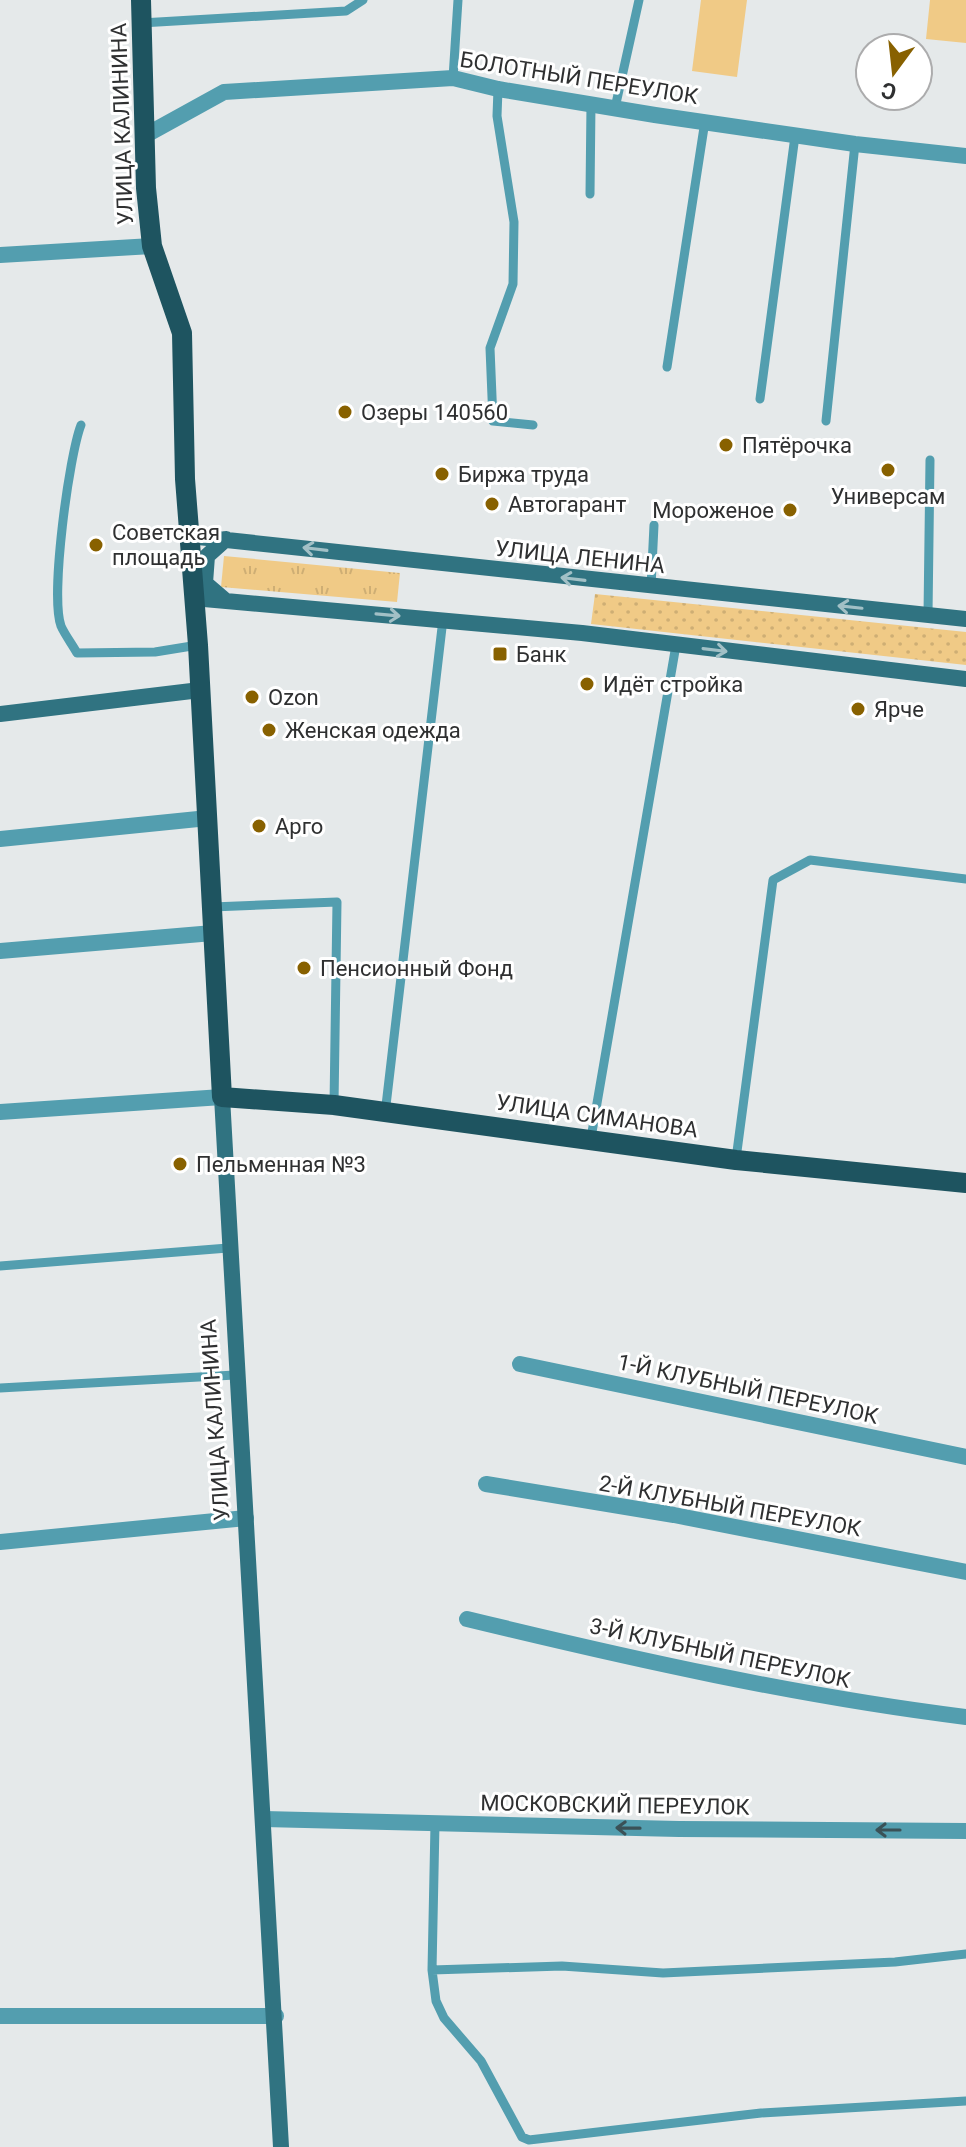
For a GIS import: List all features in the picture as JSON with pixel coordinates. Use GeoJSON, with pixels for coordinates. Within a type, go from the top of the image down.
{"type":"FeatureCollection","features":[{"type":"Feature","properties":{"kind":"main road","name":"УЛИЦА КАЛИНИНА"},"geometry":{"type":"LineString","coordinates":[[141,0],[152,246]]}},
{"type":"Feature","properties":{"kind":"main road"},"geometry":{"type":"LineString","coordinates":[[0,714],[200,690],[189,536],[182,333],[152,246]]}},
{"type":"Feature","properties":{"kind":"main road","name":"УЛИЦА ЛЕНИНА"},"geometry":{"type":"LineString","coordinates":[[189,536],[966,619]]}},
{"type":"Feature","properties":{"kind":"main road"},"geometry":{"type":"LineString","coordinates":[[226,539],[207,556],[205,583],[226,601]]}},
{"type":"Feature","properties":{"kind":"main road"},"geometry":{"type":"LineString","coordinates":[[193,598],[443,619],[966,679]]}},
{"type":"Feature","properties":{"kind":"main road","name":"УЛИЦА КАЛИНИНА"},"geometry":{"type":"LineString","coordinates":[[200,690],[235,1375],[276,2016],[281,2147]]}},
{"type":"Feature","properties":{"kind":"main road","name":"УЛИЦА СИМАНОВА"},"geometry":{"type":"LineString","coordinates":[[222,1097],[334,1105],[736,1160],[966,1183]]}},
{"type":"Feature","properties":{"kind":"street","name":"БОЛОТНЫЙ ПЕРЕУЛОК"},"geometry":{"type":"LineString","coordinates":[[146,135],[224,92],[453,78],[498,89],[795,136],[966,156]]}},
{"type":"Feature","properties":{"kind":"street"},"geometry":{"type":"LineString","coordinates":[[0,255],[152,246]]}},
{"type":"Feature","properties":{"kind":"street"},"geometry":{"type":"LineString","coordinates":[[0,839],[208,818]]}},
{"type":"Feature","properties":{"kind":"street"},"geometry":{"type":"LineString","coordinates":[[0,951],[213,933]]}},
{"type":"Feature","properties":{"kind":"street"},"geometry":{"type":"LineString","coordinates":[[0,1112],[222,1097]]}},
{"type":"Feature","properties":{"kind":"street","name":"1-Й КЛУБНЫЙ ПЕРЕУЛОК"},"geometry":{"type":"LineString","coordinates":[[520,1364],[966,1457]]}},
{"type":"Feature","properties":{"kind":"street","name":"2-Й КЛУБНЫЙ ПЕРЕУЛОК"},"geometry":{"type":"LineString","coordinates":[[486,1484],[674,1515],[966,1572]]}},
{"type":"Feature","properties":{"kind":"street"},"geometry":{"type":"LineString","coordinates":[[0,1542],[246,1518]]}},
{"type":"Feature","properties":{"kind":"street","name":"3-Й КЛУБНЫЙ ПЕРЕУЛОК"},"geometry":{"type":"LineString","coordinates":[[467,1619],[616,1655],[856,1703],[966,1717]]}},
{"type":"Feature","properties":{"kind":"street","name":"МОСКОВСКИЙ ПЕРЕУЛОК"},"geometry":{"type":"LineString","coordinates":[[264,1819],[966,1831]]}},
{"type":"Feature","properties":{"kind":"street"},"geometry":{"type":"LineString","coordinates":[[0,2016],[276,2016]]}},
{"type":"Feature","properties":{"kind":"lane"},"geometry":{"type":"LineString","coordinates":[[141,23],[346,11],[363,0]]}},
{"type":"Feature","properties":{"kind":"lane"},"geometry":{"type":"LineString","coordinates":[[453,78],[458,0]]}},
{"type":"Feature","properties":{"kind":"lane"},"geometry":{"type":"LineString","coordinates":[[615,108],[639,0]]}},
{"type":"Feature","properties":{"kind":"lane"},"geometry":{"type":"LineString","coordinates":[[498,89],[497,116],[514,222],[514,253],[513,284],[490,348],[493,421],[533,425]]}},
{"type":"Feature","properties":{"kind":"lane"},"geometry":{"type":"LineString","coordinates":[[590,194],[591,104]]}},
{"type":"Feature","properties":{"kind":"lane"},"geometry":{"type":"LineString","coordinates":[[667,367],[705,121]]}},
{"type":"Feature","properties":{"kind":"lane"},"geometry":{"type":"LineString","coordinates":[[760,399],[795,136]]}},
{"type":"Feature","properties":{"kind":"lane"},"geometry":{"type":"LineString","coordinates":[[826,421],[855,144]]}},
{"type":"Feature","properties":{"kind":"lane"},"geometry":{"type":"LineString","coordinates":[[81,425],[75,439],[63,531],[59,600],[61,626],[77,653],[155,652],[198,645]]}},
{"type":"Feature","properties":{"kind":"lane"},"geometry":{"type":"LineString","coordinates":[[928,615],[930,460]]}},
{"type":"Feature","properties":{"kind":"lane"},"geometry":{"type":"LineString","coordinates":[[651,587],[654,525]]}},
{"type":"Feature","properties":{"kind":"lane"},"geometry":{"type":"LineString","coordinates":[[385,1114],[443,619]]}},
{"type":"Feature","properties":{"kind":"lane"},"geometry":{"type":"LineString","coordinates":[[591,1138],[676,645]]}},
{"type":"Feature","properties":{"kind":"lane"},"geometry":{"type":"LineString","coordinates":[[736,1160],[773,880],[810,860],[966,879]]}},
{"type":"Feature","properties":{"kind":"lane"},"geometry":{"type":"LineString","coordinates":[[212,907],[337,902],[334,1105]]}},
{"type":"Feature","properties":{"kind":"lane"},"geometry":{"type":"LineString","coordinates":[[0,1266],[228,1248]]}},
{"type":"Feature","properties":{"kind":"lane"},"geometry":{"type":"LineString","coordinates":[[0,1388],[235,1375]]}},
{"type":"Feature","properties":{"kind":"lane"},"geometry":{"type":"LineString","coordinates":[[435,1824],[432,1970],[436,2001],[444,2018],[481,2061],[522,2137],[529,2140],[761,2113],[966,2101]]}},
{"type":"Feature","properties":{"kind":"lane"},"geometry":{"type":"LineString","coordinates":[[432,1970],[562,1966],[663,1973],[895,1962],[966,1954]]}},
{"type":"Feature","properties":{"kind":"lane"},"geometry":{"type":"LineString","coordinates":[[560,2136],[562,2147]]}},
{"type":"Feature","properties":{"kind":"green space"},"geometry":{"type":"Polygon","coordinates":[[[701,0],[747,0],[737,77],[692,71],[701,0]]]}},
{"type":"Feature","properties":{"kind":"green space"},"geometry":{"type":"Polygon","coordinates":[[[930,0],[966,0],[966,43],[934,40],[934,32],[927,32],[930,0]]]}},
{"type":"Feature","properties":{"kind":"green space"},"geometry":{"type":"Polygon","coordinates":[[[224,556],[400,573],[397,602],[221,587],[224,556]]]}},
{"type":"Feature","properties":{"kind":"green space"},"geometry":{"type":"Polygon","coordinates":[[[595,594],[966,632],[966,665],[591,624],[595,594]]]}},
{"type":"Feature","properties":{"kind":"place","name":"Озеры 140560"},"geometry":{"type":"Point","coordinates":[345,412]}},
{"type":"Feature","properties":{"kind":"place","name":"Пятёрочка"},"geometry":{"type":"Point","coordinates":[726,445]}},
{"type":"Feature","properties":{"kind":"place","name":"Универсам"},"geometry":{"type":"Point","coordinates":[888,470]}},
{"type":"Feature","properties":{"kind":"place","name":"Биржа труда"},"geometry":{"type":"Point","coordinates":[442,474]}},
{"type":"Feature","properties":{"kind":"place","name":"Автогарант"},"geometry":{"type":"Point","coordinates":[492,504]}},
{"type":"Feature","properties":{"kind":"place","name":"Мороженое"},"geometry":{"type":"Point","coordinates":[790,510]}},
{"type":"Feature","properties":{"kind":"place","name":"Советская площадь"},"geometry":{"type":"Point","coordinates":[96,545]}},
{"type":"Feature","properties":{"kind":"place","name":"Банк"},"geometry":{"type":"Point","coordinates":[500,654]}},
{"type":"Feature","properties":{"kind":"place","name":"Идёт стройка"},"geometry":{"type":"Point","coordinates":[587,684]}},
{"type":"Feature","properties":{"kind":"place","name":"Ozon"},"geometry":{"type":"Point","coordinates":[252,697]}},
{"type":"Feature","properties":{"kind":"place","name":"Ярче"},"geometry":{"type":"Point","coordinates":[858,709]}},
{"type":"Feature","properties":{"kind":"place","name":"Женская одежда"},"geometry":{"type":"Point","coordinates":[269,730]}},
{"type":"Feature","properties":{"kind":"place","name":"Арго"},"geometry":{"type":"Point","coordinates":[259,826]}},
{"type":"Feature","properties":{"kind":"place","name":"Пенсионный Фонд"},"geometry":{"type":"Point","coordinates":[304,968]}},
{"type":"Feature","properties":{"kind":"place","name":"Пельменная №3"},"geometry":{"type":"Point","coordinates":[180,1164]}}]}
